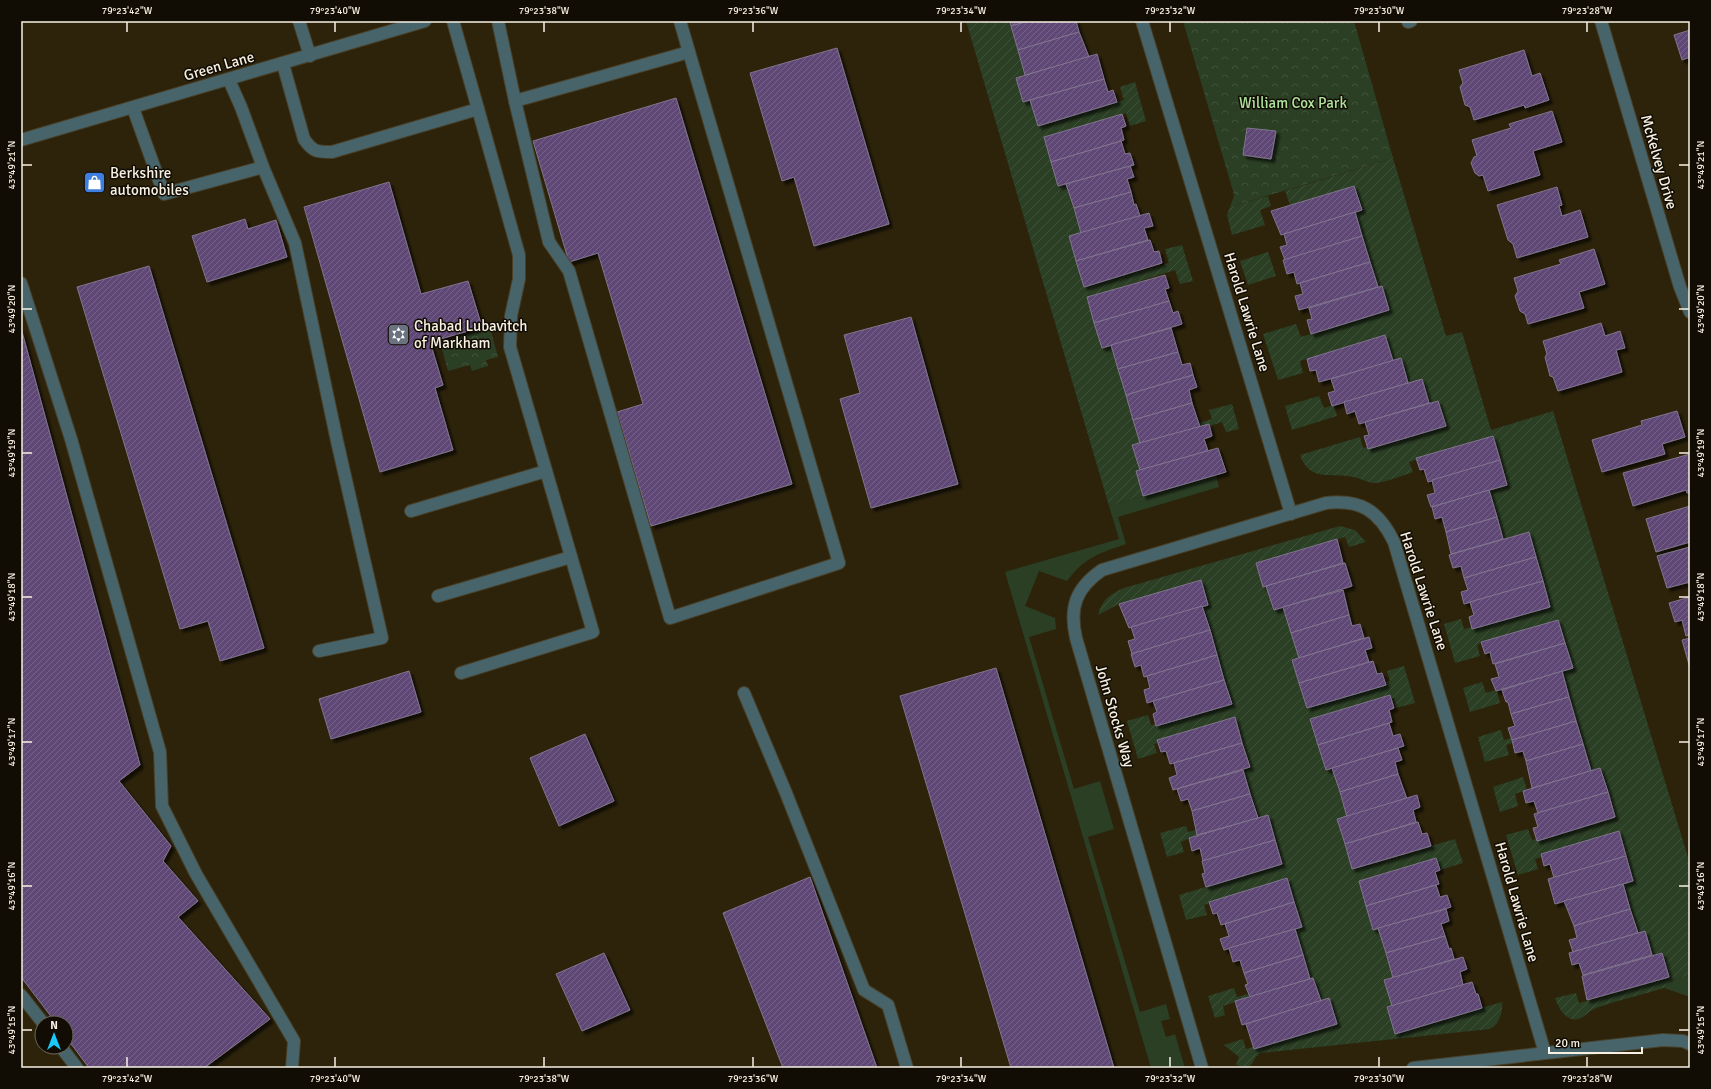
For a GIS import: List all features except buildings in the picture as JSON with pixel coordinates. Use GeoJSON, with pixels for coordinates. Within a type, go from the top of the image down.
{"type":"FeatureCollection","features":[{"type":"Feature","properties":{"kind":"street"},"geometry":{"type":"LineString","coordinates":[[299,21],[310,56]]}},
{"type":"Feature","properties":{"kind":"street","name":"Green Lane"},"geometry":{"type":"LineString","coordinates":[[21,140],[229,80],[425,21]]}},
{"type":"Feature","properties":{"kind":"street"},"geometry":{"type":"LineString","coordinates":[[453,21],[519,255],[519,279],[511,316],[510,347],[593,632],[461,673]]}},
{"type":"Feature","properties":{"kind":"street"},"geometry":{"type":"LineString","coordinates":[[498,21],[515,101],[549,242],[569,271],[670,618],[840,563],[680,21]]}},
{"type":"Feature","properties":{"kind":"street","name":"Harold Lawrie Lane"},"geometry":{"type":"LineString","coordinates":[[1142,21],[1291,514],[1326,503],[1354,503],[1363,506],[1380,518],[1386,525],[1394,542],[1545,1053]]}},
{"type":"Feature","properties":{"kind":"street","name":"McKelvey Drive"},"geometry":{"type":"LineString","coordinates":[[1601,21],[1680,287],[1690,312]]}},
{"type":"Feature","properties":{"kind":"street"},"geometry":{"type":"LineString","coordinates":[[515,101],[689,52]]}},
{"type":"Feature","properties":{"kind":"street"},"geometry":{"type":"LineString","coordinates":[[283,64],[304,139],[311,149],[320,152],[332,152],[478,109]]}},
{"type":"Feature","properties":{"kind":"street"},"geometry":{"type":"LineString","coordinates":[[229,80],[295,243],[335,433],[382,638],[319,651]]}},
{"type":"Feature","properties":{"kind":"street"},"geometry":{"type":"LineString","coordinates":[[133,108],[164,194],[263,167]]}},
{"type":"Feature","properties":{"kind":"street"},"geometry":{"type":"LineString","coordinates":[[21,283],[71,439],[160,752],[162,806],[196,874],[294,1041],[292,1068]]}},
{"type":"Feature","properties":{"kind":"street"},"geometry":{"type":"LineString","coordinates":[[411,511],[546,471]]}},
{"type":"Feature","properties":{"kind":"street","name":"John Stocks Way"},"geometry":{"type":"LineString","coordinates":[[1202,1068],[1076,638],[1073,627],[1074,606],[1084,584],[1102,570],[1291,514]]}},
{"type":"Feature","properties":{"kind":"street"},"geometry":{"type":"LineString","coordinates":[[438,596],[571,557]]}},
{"type":"Feature","properties":{"kind":"street"},"geometry":{"type":"LineString","coordinates":[[744,693],[786,793],[864,990],[888,1005],[907,1068]]}},
{"type":"Feature","properties":{"kind":"street"},"geometry":{"type":"LineString","coordinates":[[21,995],[36,1015]]}},
{"type":"Feature","properties":{"kind":"street"},"geometry":{"type":"LineString","coordinates":[[1413,1068],[1663,1040],[1683,1041],[1690,1044]]}},
{"type":"Feature","properties":{"kind":"street"},"geometry":{"type":"LineString","coordinates":[[67,1055],[77,1068]]}},
{"type":"Feature","properties":{"kind":"green space"},"geometry":{"type":"Polygon","coordinates":[[[966,21],[1010,21],[1025,75],[1016,78],[1023,102],[1030,100],[1038,126],[1124,100],[1120,87],[1135,82],[1146,121],[1130,126],[1126,113],[1044,137],[1058,186],[1066,184],[1081,233],[1069,236],[1084,286],[1169,263],[1165,249],[1182,245],[1193,281],[1180,284],[1175,270],[1087,298],[1102,348],[1111,345],[1140,443],[1132,446],[1140,470],[1136,471],[1143,496],[1109,506],[966,21]]]}},
{"type":"Feature","properties":{"kind":"green space","name":"William Cox Park"},"geometry":{"type":"Polygon","coordinates":[[[1183,21],[1354,21],[1393,158],[1230,207],[1234,196],[1233,191],[1183,21]]]}},
{"type":"Feature","properties":{"kind":"green space"},"geometry":{"type":"Polygon","coordinates":[[[1393,158],[1446,336],[1462,332],[1491,430],[1553,411],[1690,864],[1690,975],[1669,982],[1664,988],[1593,1009],[1581,1018],[1575,1020],[1563,1014],[1555,998],[1576,993],[1579,1003],[1669,977],[1662,953],[1652,955],[1645,931],[1638,933],[1623,884],[1633,880],[1619,831],[1535,859],[1538,869],[1518,875],[1506,835],[1528,829],[1532,840],[1537,840],[1615,817],[1600,768],[1591,771],[1562,671],[1573,668],[1558,620],[1482,642],[1477,645],[1480,656],[1455,663],[1444,624],[1461,619],[1464,629],[1472,627],[1473,629],[1550,606],[1529,532],[1503,539],[1489,490],[1507,485],[1493,436],[1409,462],[1413,472],[1382,482],[1374,483],[1353,477],[1322,475],[1315,473],[1309,470],[1304,464],[1300,455],[1360,437],[1363,448],[1367,447],[1368,449],[1446,426],[1438,401],[1429,403],[1422,379],[1408,383],[1401,358],[1393,361],[1385,335],[1300,361],[1303,373],[1278,380],[1263,334],[1296,324],[1301,337],[1389,310],[1382,286],[1378,287],[1355,212],[1361,210],[1354,186],[1290,205],[1285,191],[1393,158]]]}},
{"type":"Feature","properties":{"kind":"green space"},"geometry":{"type":"Polygon","coordinates":[[[1268,196],[1271,206],[1260,210],[1265,225],[1232,235],[1227,215],[1230,207],[1268,196]]]}},
{"type":"Feature","properties":{"kind":"green space"},"geometry":{"type":"Polygon","coordinates":[[[1268,252],[1276,276],[1248,285],[1240,261],[1268,252]]]}},
{"type":"Feature","properties":{"kind":"green space"},"geometry":{"type":"Polygon","coordinates":[[[490,328],[498,357],[486,360],[488,366],[472,371],[470,365],[448,371],[440,342],[490,328]]]}},
{"type":"Feature","properties":{"kind":"green space"},"geometry":{"type":"Polygon","coordinates":[[[1319,396],[1324,408],[1334,405],[1337,416],[1292,430],[1285,406],[1319,396]]]}},
{"type":"Feature","properties":{"kind":"green space"},"geometry":{"type":"Polygon","coordinates":[[[1232,404],[1239,429],[1226,432],[1222,422],[1200,427],[1199,423],[1212,419],[1209,410],[1232,404]]]}},
{"type":"Feature","properties":{"kind":"green space"},"geometry":{"type":"Polygon","coordinates":[[[1216,475],[1219,487],[1118,517],[1126,544],[1093,557],[1073,573],[1067,581],[1039,571],[1025,606],[1055,618],[1056,629],[1029,637],[1074,789],[1100,781],[1114,829],[1088,837],[1140,1012],[1166,1004],[1170,1019],[1161,1021],[1166,1037],[1175,1034],[1185,1068],[1151,1068],[1005,572],[1119,539],[1109,506],[1216,475]]]}},
{"type":"Feature","properties":{"kind":"green space"},"geometry":{"type":"Polygon","coordinates":[[[1340,526],[1355,530],[1366,542],[1349,547],[1345,537],[1256,563],[1263,587],[1266,586],[1274,610],[1283,607],[1299,658],[1292,660],[1307,708],[1385,685],[1385,683],[1390,681],[1387,671],[1404,666],[1415,703],[1396,708],[1393,698],[1311,719],[1326,770],[1332,768],[1347,817],[1337,820],[1352,869],[1455,839],[1463,863],[1440,870],[1436,858],[1359,881],[1373,930],[1378,928],[1393,978],[1384,980],[1392,1006],[1388,1007],[1396,1033],[1502,1002],[1502,1010],[1500,1018],[1490,1029],[1261,1053],[1254,1060],[1252,1065],[1243,1067],[1236,1065],[1239,1057],[1224,1045],[1243,1039],[1246,1049],[1253,1047],[1254,1049],[1321,1001],[1314,978],[1310,979],[1295,929],[1302,926],[1287,878],[1209,902],[1204,905],[1207,915],[1186,920],[1179,895],[1282,864],[1268,815],[1258,818],[1243,770],[1250,767],[1235,717],[1157,740],[1157,743],[1154,744],[1157,753],[1138,759],[1127,721],[1148,715],[1151,725],[1156,724],[1156,726],[1231,704],[1202,606],[1208,604],[1201,580],[1119,604],[1098,615],[1104,601],[1124,588],[1340,526]]]}},
{"type":"Feature","properties":{"kind":"green space"},"geometry":{"type":"Polygon","coordinates":[[[1482,682],[1486,693],[1495,690],[1497,691],[1500,703],[1470,712],[1463,688],[1482,682]]]}},
{"type":"Feature","properties":{"kind":"green space"},"geometry":{"type":"Polygon","coordinates":[[[1501,730],[1504,740],[1511,738],[1512,743],[1506,745],[1509,755],[1485,762],[1478,737],[1501,730]]]}},
{"type":"Feature","properties":{"kind":"green space"},"geometry":{"type":"Polygon","coordinates":[[[1523,777],[1527,790],[1515,794],[1518,806],[1500,812],[1493,787],[1523,777]]]}},
{"type":"Feature","properties":{"kind":"green space"},"geometry":{"type":"Polygon","coordinates":[[[1186,826],[1188,832],[1196,830],[1197,835],[1181,842],[1184,852],[1167,857],[1160,833],[1186,826]]]}},
{"type":"Feature","properties":{"kind":"green space"},"geometry":{"type":"Polygon","coordinates":[[[1690,975],[1690,997],[1664,988],[1669,982],[1690,975]]]}},
{"type":"Feature","properties":{"kind":"green space"},"geometry":{"type":"Polygon","coordinates":[[[1234,988],[1237,997],[1248,994],[1250,997],[1223,1006],[1225,1015],[1215,1018],[1208,996],[1234,988]]]}},
{"type":"Feature","properties":{"kind":"place","name":"Berkshire automobiles"},"geometry":{"type":"Point","coordinates":[94,182]}},
{"type":"Feature","properties":{"kind":"place","name":"Chabad Lubavitch of Markham"},"geometry":{"type":"Point","coordinates":[398,335]}}]}
